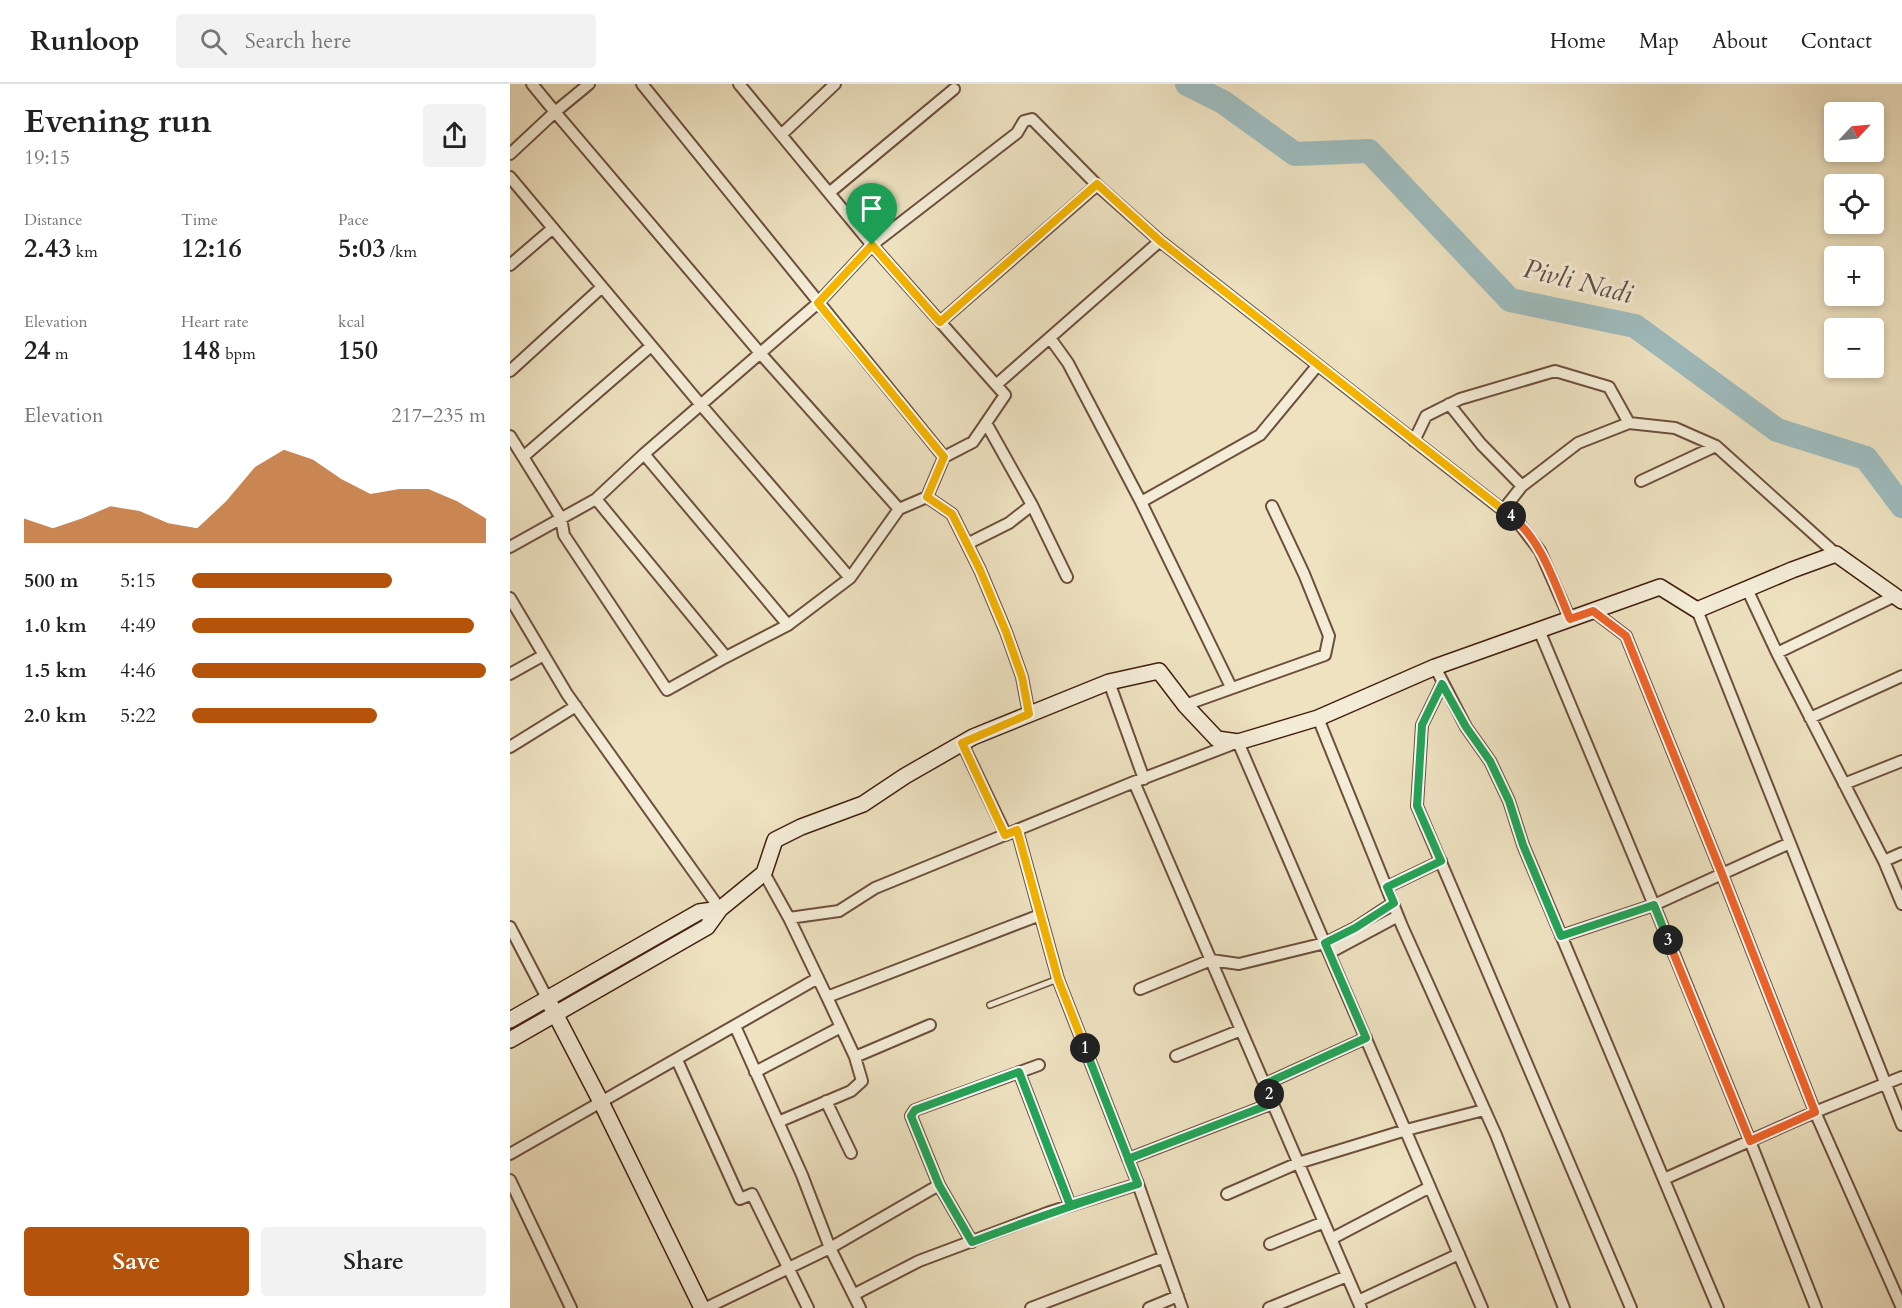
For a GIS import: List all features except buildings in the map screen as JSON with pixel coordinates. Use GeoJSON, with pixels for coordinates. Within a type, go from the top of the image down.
{"type":"FeatureCollection","features":[{"type":"Feature","properties":{"kind":"street"},"geometry":{"type":"LineString","coordinates":[[532,84],[760,353],[899,509]]}},
{"type":"Feature","properties":{"kind":"street"},"geometry":{"type":"LineString","coordinates":[[510,154],[589,84]]}},
{"type":"Feature","properties":{"kind":"street"},"geometry":{"type":"LineString","coordinates":[[642,84],[944,457]]}},
{"type":"Feature","properties":{"kind":"street"},"geometry":{"type":"LineString","coordinates":[[510,436],[561,518],[564,535],[667,690],[788,625],[850,578],[899,509],[927,497],[944,457],[973,442],[1005,395],[872,245],[739,84]]}},
{"type":"Feature","properties":{"kind":"street"},"geometry":{"type":"LineString","coordinates":[[781,135],[835,84]]}},
{"type":"Feature","properties":{"kind":"street"},"geometry":{"type":"LineString","coordinates":[[829,193],[954,89]]}},
{"type":"Feature","properties":{"kind":"street"},"geometry":{"type":"LineString","coordinates":[[510,547],[596,499],[644,454],[818,303],[872,245],[1017,133],[1024,121],[1032,119],[1097,184],[1160,241],[1518,522],[1540,551],[1570,619]]}},
{"type":"Feature","properties":{"kind":"street"},"geometry":{"type":"LineString","coordinates":[[510,177],[700,405],[850,578]]}},
{"type":"Feature","properties":{"kind":"street"},"geometry":{"type":"LineString","coordinates":[[940,322],[1097,184]]}},
{"type":"Feature","properties":{"kind":"street"},"geometry":{"type":"LineString","coordinates":[[510,265],[553,228]]}},
{"type":"Feature","properties":{"kind":"street"},"geometry":{"type":"LineString","coordinates":[[996,385],[1160,241]]}},
{"type":"Feature","properties":{"kind":"street"},"geometry":{"type":"LineString","coordinates":[[510,371],[602,288]]}},
{"type":"Feature","properties":{"kind":"street"},"geometry":{"type":"LineString","coordinates":[[1050,338],[1068,363],[1141,502],[1231,687]]}},
{"type":"Feature","properties":{"kind":"street"},"geometry":{"type":"LineString","coordinates":[[523,457],[651,346]]}},
{"type":"Feature","properties":{"kind":"street"},"geometry":{"type":"LineString","coordinates":[[1141,502],[1260,435],[1317,366]]}},
{"type":"Feature","properties":{"kind":"street"},"geometry":{"type":"LineString","coordinates":[[1414,441],[1426,416],[1460,399],[1555,371],[1609,387],[1629,423]]}},
{"type":"Feature","properties":{"kind":"street"},"geometry":{"type":"LineString","coordinates":[[1449,405],[1481,444],[1522,486]]}},
{"type":"Feature","properties":{"kind":"street"},"geometry":{"type":"LineString","coordinates":[[986,423],[1032,505],[1067,577]]}},
{"type":"Feature","properties":{"kind":"street"},"geometry":{"type":"LineString","coordinates":[[1503,510],[1522,486],[1578,443],[1629,423],[1675,428],[1716,446],[1836,554],[1899,599]]}},
{"type":"Feature","properties":{"kind":"street"},"geometry":{"type":"LineString","coordinates":[[1641,481],[1716,446]]}},
{"type":"Feature","properties":{"kind":"street"},"geometry":{"type":"LineString","coordinates":[[644,454],[788,625]]}},
{"type":"Feature","properties":{"kind":"street"},"geometry":{"type":"LineString","coordinates":[[927,497],[952,514],[967,544],[1006,632],[1022,677],[1029,714]]}},
{"type":"Feature","properties":{"kind":"street"},"geometry":{"type":"LineString","coordinates":[[596,499],[726,657]]}},
{"type":"Feature","properties":{"kind":"street"},"geometry":{"type":"LineString","coordinates":[[967,544],[1009,523],[1032,505]]}},
{"type":"Feature","properties":{"kind":"street"},"geometry":{"type":"LineString","coordinates":[[1185,705],[1325,655],[1329,636],[1304,574],[1272,506]]}},
{"type":"Feature","properties":{"kind":"street"},"geometry":{"type":"LineString","coordinates":[[1697,610],[1836,554]]}},
{"type":"Feature","properties":{"kind":"street"},"geometry":{"type":"LineString","coordinates":[[789,918],[839,911],[875,888],[1139,781],[1238,742],[1318,718],[1435,667],[1660,587],[1697,610],[1902,1125]]}},
{"type":"Feature","properties":{"kind":"street"},"geometry":{"type":"LineString","coordinates":[[1747,589],[1777,653],[1884,861],[1902,904]]}},
{"type":"Feature","properties":{"kind":"street"},"geometry":{"type":"LineString","coordinates":[[510,599],[576,706],[720,909]]}},
{"type":"Feature","properties":{"kind":"street"},"geometry":{"type":"LineString","coordinates":[[1777,653],[1899,599]]}},
{"type":"Feature","properties":{"kind":"street"},"geometry":{"type":"LineString","coordinates":[[1593,611],[1626,636],[1815,1112],[1902,1308]]}},
{"type":"Feature","properties":{"kind":"street"},"geometry":{"type":"LineString","coordinates":[[1539,630],[1654,905],[1816,1308]]}},
{"type":"Feature","properties":{"kind":"street"},"geometry":{"type":"LineString","coordinates":[[510,674],[544,656]]}},
{"type":"Feature","properties":{"kind":"street"},"geometry":{"type":"LineString","coordinates":[[1435,667],[1466,727],[1490,761],[1509,801],[1523,845],[1718,1308]]}},
{"type":"Feature","properties":{"kind":"street"},"geometry":{"type":"LineString","coordinates":[[510,1040],[707,927],[720,909],[764,873],[775,840],[801,827],[863,804],[904,776],[962,743],[1029,714],[1109,682],[1159,671],[1185,705],[1217,739],[1238,742]]}},
{"type":"Feature","properties":{"kind":"street"},"geometry":{"type":"LineString","coordinates":[[1810,718],[1902,676]]}},
{"type":"Feature","properties":{"kind":"street"},"geometry":{"type":"LineString","coordinates":[[1109,682],[1139,781],[1210,960],[1360,1304],[1459,1254]]}},
{"type":"Feature","properties":{"kind":"street"},"geometry":{"type":"LineString","coordinates":[[1442,684],[1422,725],[1417,806],[1631,1308]]}},
{"type":"Feature","properties":{"kind":"street"},"geometry":{"type":"LineString","coordinates":[[510,747],[576,706]]}},
{"type":"Feature","properties":{"kind":"street"},"geometry":{"type":"LineString","coordinates":[[1318,718],[1398,915],[1484,1110],[1564,1308]]}},
{"type":"Feature","properties":{"kind":"street"},"geometry":{"type":"LineString","coordinates":[[1238,742],[1482,1308]]}},
{"type":"Feature","properties":{"kind":"street"},"geometry":{"type":"LineString","coordinates":[[962,743],[1005,835]]}},
{"type":"Feature","properties":{"kind":"street"},"geometry":{"type":"LineString","coordinates":[[1844,784],[1902,761]]}},
{"type":"Feature","properties":{"kind":"street"},"geometry":{"type":"LineString","coordinates":[[1017,830],[1058,979],[1138,1184],[1182,1308]]}},
{"type":"Feature","properties":{"kind":"street"},"geometry":{"type":"LineString","coordinates":[[1561,936],[1654,905],[1790,843]]}},
{"type":"Feature","properties":{"kind":"street"},"geometry":{"type":"LineString","coordinates":[[1884,861],[1902,854]]}},
{"type":"Feature","properties":{"kind":"street"},"geometry":{"type":"LineString","coordinates":[[1387,887],[1441,861]]}},
{"type":"Feature","properties":{"kind":"street"},"geometry":{"type":"LineString","coordinates":[[764,873],[789,918],[827,997],[855,1057],[862,1081],[851,1090],[778,1122]]}},
{"type":"Feature","properties":{"kind":"street"},"geometry":{"type":"LineString","coordinates":[[1327,948],[1394,903]]}},
{"type":"Feature","properties":{"kind":"street"},"geometry":{"type":"LineString","coordinates":[[510,1020],[699,912],[720,909]]}},
{"type":"Feature","properties":{"kind":"street"},"geometry":{"type":"LineString","coordinates":[[827,997],[1040,915]]}},
{"type":"Feature","properties":{"kind":"street"},"geometry":{"type":"LineString","coordinates":[[1140,989],[1210,960],[1239,964],[1327,948],[1398,915]]}},
{"type":"Feature","properties":{"kind":"street"},"geometry":{"type":"LineString","coordinates":[[510,927],[557,1014],[704,1308],[830,1248],[939,1185]]}},
{"type":"Feature","properties":{"kind":"street"},"geometry":{"type":"LineString","coordinates":[[510,1154],[818,978]]}},
{"type":"Feature","properties":{"kind":"street"},"geometry":{"type":"LineString","coordinates":[[855,1057],[930,1025]]}},
{"type":"Feature","properties":{"kind":"street"},"geometry":{"type":"LineString","coordinates":[[735,1026],[802,1175],[830,1248],[860,1308]]}},
{"type":"Feature","properties":{"kind":"street"},"geometry":{"type":"LineString","coordinates":[[755,1072],[841,1027]]}},
{"type":"Feature","properties":{"kind":"street"},"geometry":{"type":"LineString","coordinates":[[1176,1056],[1241,1030]]}},
{"type":"Feature","properties":{"kind":"street"},"geometry":{"type":"LineString","coordinates":[[1265,1084],[1366,1038]]}},
{"type":"Feature","properties":{"kind":"street"},"geometry":{"type":"LineString","coordinates":[[677,1060],[740,1199],[752,1194],[808,1308]]}},
{"type":"Feature","properties":{"kind":"street"},"geometry":{"type":"LineString","coordinates":[[972,1242],[939,1185],[911,1116],[915,1110],[1039,1065]]}},
{"type":"Feature","properties":{"kind":"street"},"geometry":{"type":"LineString","coordinates":[[1019,1072],[1070,1205]]}},
{"type":"Feature","properties":{"kind":"street"},"geometry":{"type":"LineString","coordinates":[[1664,1179],[1815,1112],[1902,1077]]}},
{"type":"Feature","properties":{"kind":"street"},"geometry":{"type":"LineString","coordinates":[[826,1101],[851,1154]]}},
{"type":"Feature","properties":{"kind":"street"},"geometry":{"type":"LineString","coordinates":[[1128,1159],[1273,1103]]}},
{"type":"Feature","properties":{"kind":"street"},"geometry":{"type":"LineString","coordinates":[[1227,1194],[1299,1163],[1406,1130],[1484,1110]]}},
{"type":"Feature","properties":{"kind":"street"},"geometry":{"type":"LineString","coordinates":[[510,1180],[571,1308]]}},
{"type":"Feature","properties":{"kind":"street"},"geometry":{"type":"LineString","coordinates":[[855,1294],[920,1261],[1070,1205],[1138,1184]]}},
{"type":"Feature","properties":{"kind":"street"},"geometry":{"type":"LineString","coordinates":[[1331,1239],[1430,1187]]}},
{"type":"Feature","properties":{"kind":"street"},"geometry":{"type":"LineString","coordinates":[[1270,1244],[1324,1222]]}},
{"type":"Feature","properties":{"kind":"street"},"geometry":{"type":"LineString","coordinates":[[1031,1308],[1164,1257]]}},
{"type":"Feature","properties":{"kind":"street"},"geometry":{"type":"LineString","coordinates":[[1269,1308],[1347,1276]]}},
{"type":"Feature","properties":{"kind":"street"},"geometry":{"type":"LineString","coordinates":[[1149,1308],[1178,1296]]}},
{"type":"Feature","properties":{"kind":"lane"},"geometry":{"type":"LineString","coordinates":[[990,1005],[1058,979]]}},
{"type":"Feature","properties":{"kind":"waterway","name":"Pivli Nadi"},"geometry":{"type":"LineString","coordinates":[[1187,84],[1223,102],[1295,154],[1369,151],[1510,300],[1635,326],[1777,430],[1866,458],[1902,506]]}},
{"type":"Feature","properties":{"kind":"route"},"geometry":{"type":"LineString","coordinates":[[872,245],[818,303],[944,457],[927,497],[952,514],[980,570],[1022,677],[1029,714],[962,743],[1005,835],[1017,830],[1058,979],[1138,1184],[1047,1213],[972,1242],[939,1185],[911,1116],[915,1110],[1019,1072],[1070,1205],[1138,1184],[1128,1159],[1273,1103],[1265,1084],[1366,1038],[1325,943],[1355,928],[1394,903],[1387,887],[1441,861],[1417,806],[1422,725],[1442,684],[1466,727],[1490,761],[1509,801],[1523,845],[1561,936],[1654,905],[1750,1141],[1815,1112],[1626,636],[1593,611],[1570,619],[1540,551],[1518,522],[1160,241],[1097,184],[940,322],[872,245]]}}]}
